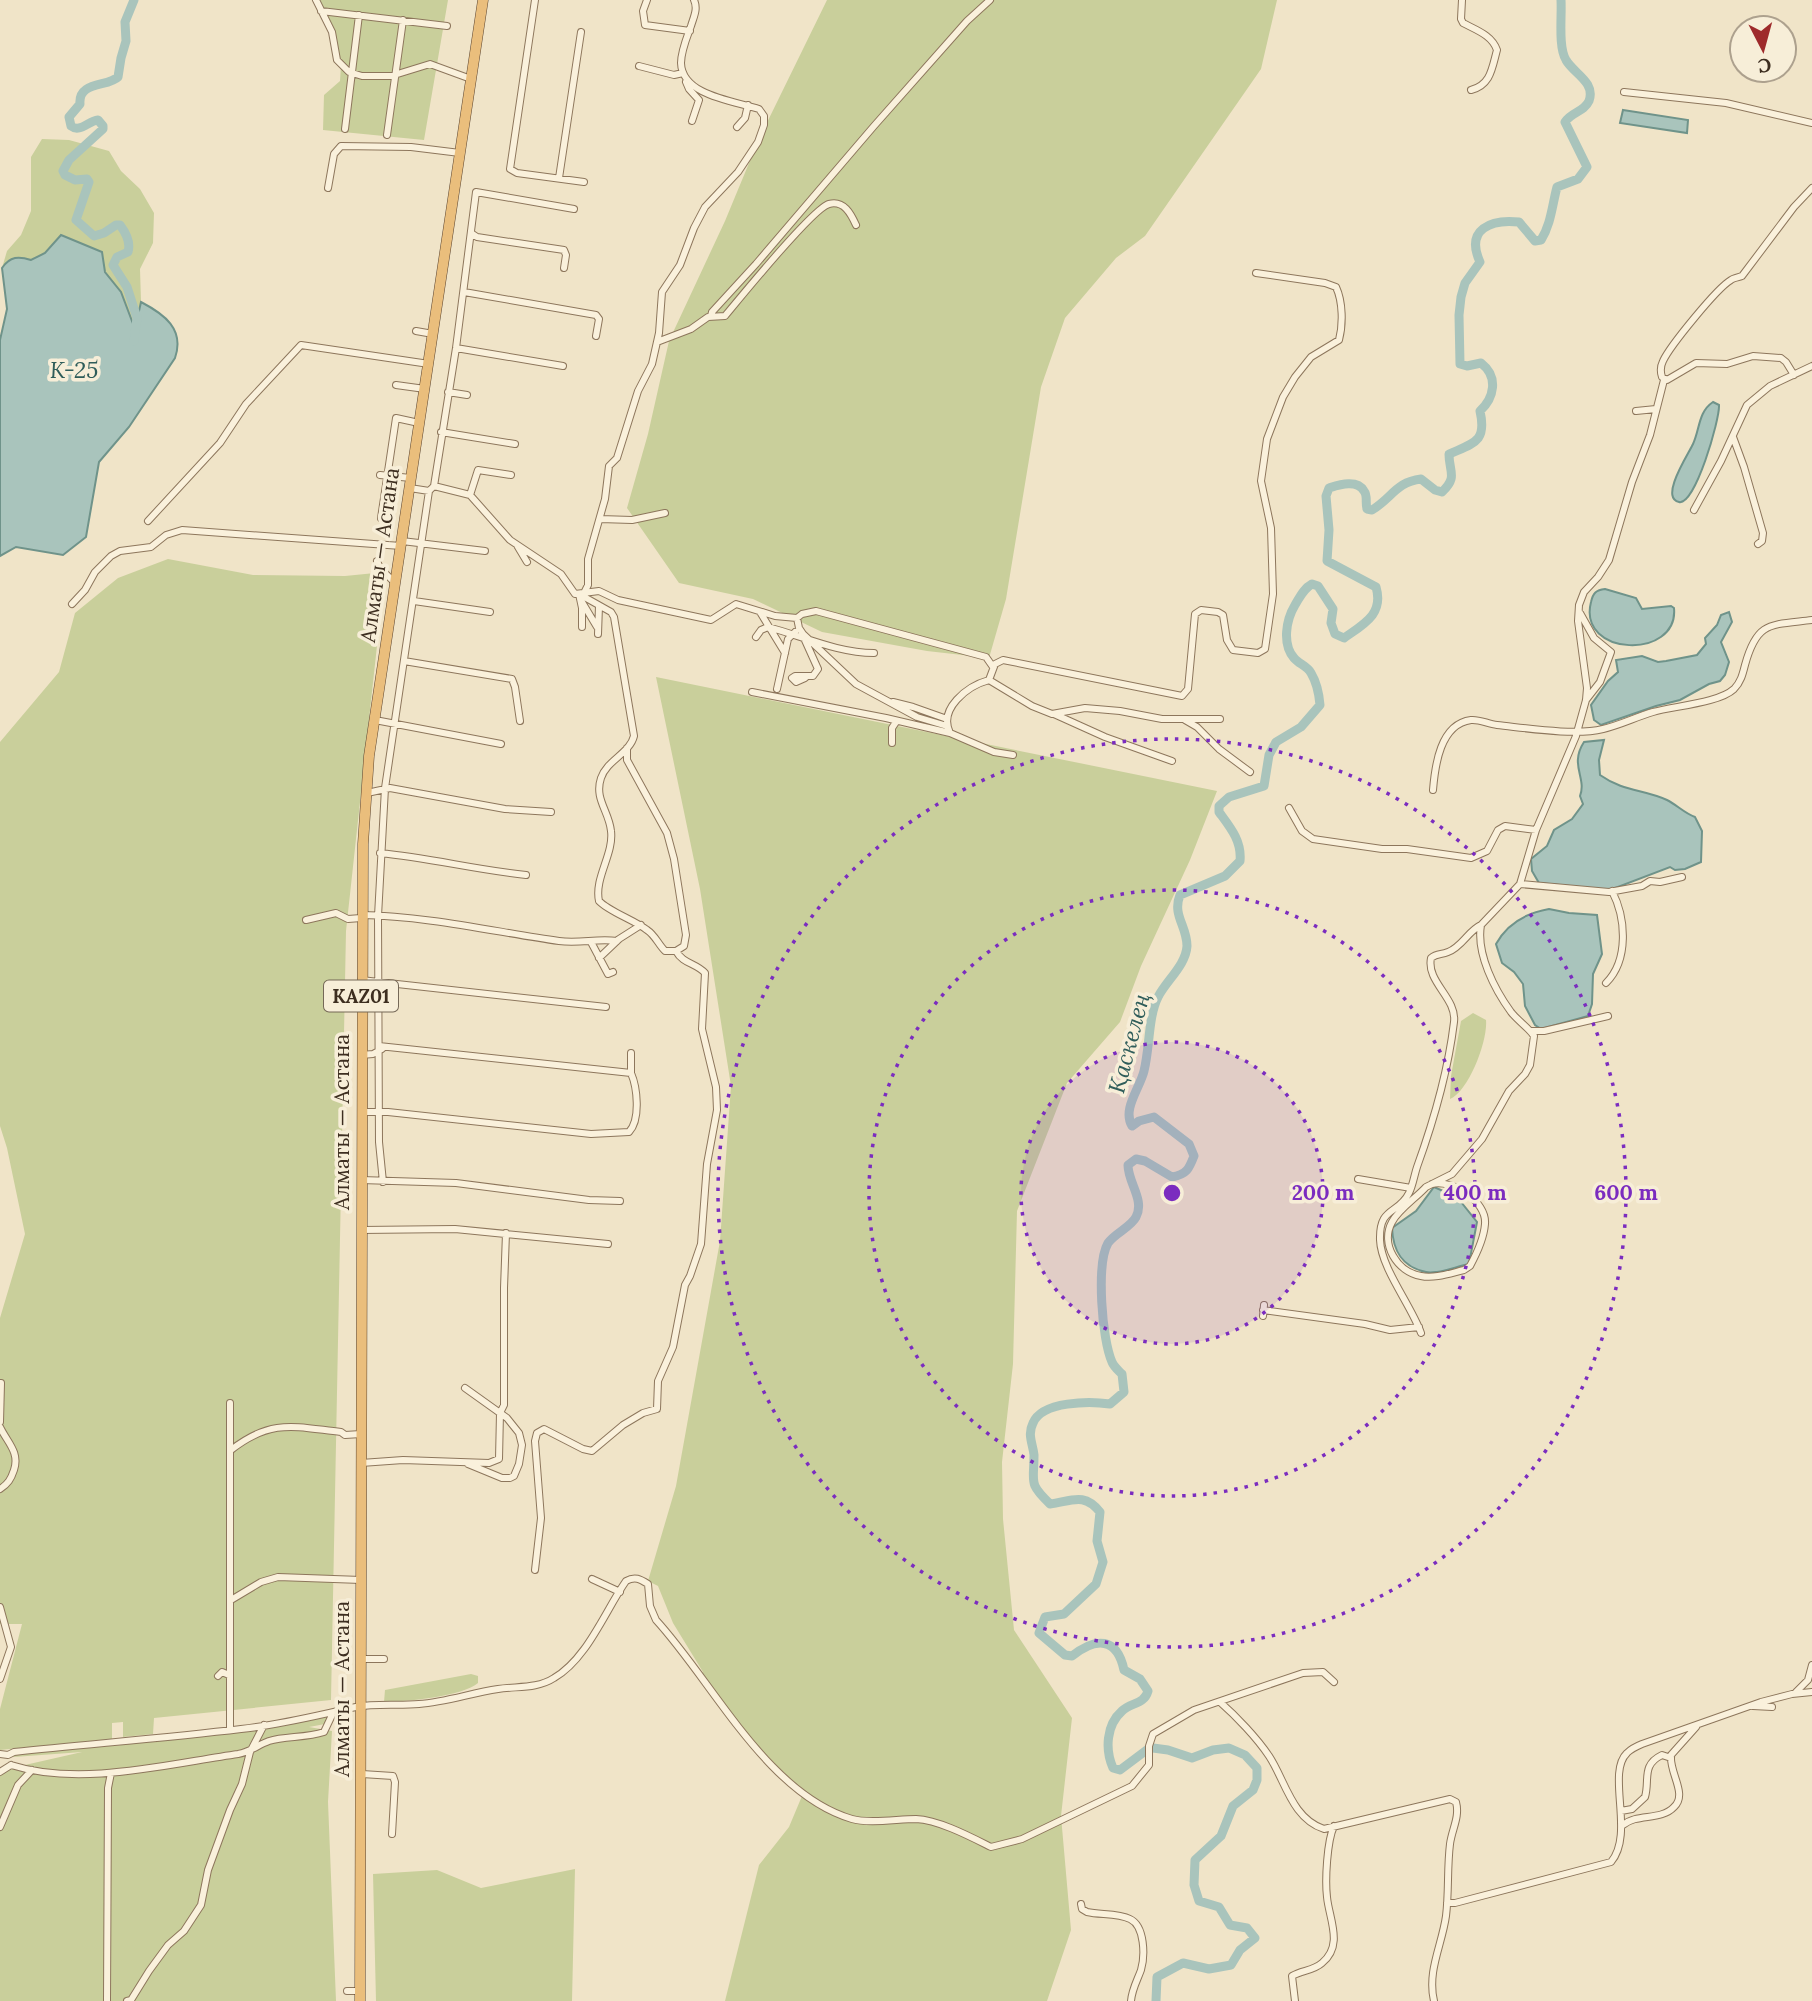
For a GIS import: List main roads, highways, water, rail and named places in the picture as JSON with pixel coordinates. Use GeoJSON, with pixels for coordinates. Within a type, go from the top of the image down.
{"type":"FeatureCollection","features":[{"type":"Feature","properties":{"kind":"highway","name":"Алматы — Астана"},"geometry":{"type":"LineString","coordinates":[[360,1996],[361,980],[366,793],[483,0]]}},
{"type":"Feature","properties":{"kind":"water"},"geometry":{"type":"Polygon","coordinates":[[[1623,110],[1688,120],[1687,133],[1620,123],[1623,110]]]}},
{"type":"Feature","properties":{"kind":"water","name":"К-25"},"geometry":{"type":"Polygon","coordinates":[[[61,235],[102,252],[105,272],[121,292],[135,329],[141,302],[165,317],[175,331],[177,348],[175,358],[129,427],[99,462],[86,537],[63,555],[16,547],[0,556],[0,340],[7,309],[2,268],[12,259],[31,260],[45,253],[61,235]]]}},
{"type":"Feature","properties":{"kind":"water"},"geometry":{"type":"Polygon","coordinates":[[[1713,402],[1719,405],[1711,443],[1692,490],[1685,500],[1679,502],[1674,499],[1672,493],[1674,484],[1693,444],[1702,416],[1713,402]]]}},
{"type":"Feature","properties":{"kind":"water"},"geometry":{"type":"Polygon","coordinates":[[[1605,589],[1636,598],[1642,609],[1671,606],[1674,608],[1671,625],[1661,637],[1646,643],[1629,645],[1612,642],[1599,633],[1591,620],[1593,596],[1597,591],[1605,589]]]}},
{"type":"Feature","properties":{"kind":"water"},"geometry":{"type":"Polygon","coordinates":[[[1729,612],[1732,622],[1721,642],[1729,662],[1720,681],[1680,700],[1601,725],[1594,720],[1591,705],[1618,672],[1616,660],[1642,656],[1658,662],[1697,655],[1721,615],[1729,612]]]}},
{"type":"Feature","properties":{"kind":"water"},"geometry":{"type":"Polygon","coordinates":[[[1604,740],[1599,760],[1600,775],[1617,785],[1667,800],[1695,817],[1702,831],[1701,862],[1685,869],[1675,870],[1670,867],[1610,890],[1539,883],[1532,871],[1531,859],[1547,846],[1554,830],[1572,819],[1583,804],[1578,764],[1580,750],[1584,742],[1604,740]]]}},
{"type":"Feature","properties":{"kind":"water"},"geometry":{"type":"Polygon","coordinates":[[[1549,909],[1597,915],[1602,954],[1593,974],[1592,1004],[1588,1016],[1541,1029],[1535,1025],[1525,1006],[1523,984],[1514,972],[1502,963],[1496,944],[1518,920],[1549,909]]]}},
{"type":"Feature","properties":{"kind":"water"},"geometry":{"type":"Polygon","coordinates":[[[1434,1187],[1457,1197],[1477,1222],[1469,1264],[1431,1273],[1418,1270],[1400,1257],[1394,1244],[1392,1228],[1416,1211],[1434,1187]]]}},
{"type":"Feature","properties":{"kind":"waterway"},"geometry":{"type":"LineString","coordinates":[[134,0],[125,22],[126,41],[118,77],[84,91],[80,104],[69,117],[74,128],[98,120],[103,129],[69,160],[63,171],[75,180],[87,179],[89,182],[76,220],[94,236],[120,225],[127,238],[128,252],[117,257],[113,265],[127,287],[137,318],[134,341]]}},
{"type":"Feature","properties":{"kind":"waterway","name":"Қаскелең"},"geometry":{"type":"LineString","coordinates":[[1148,1749],[1120,1770],[1113,1768],[1108,1746],[1113,1723],[1122,1711],[1144,1699],[1148,1691],[1140,1679],[1124,1670],[1116,1651],[1111,1646],[1097,1643],[1072,1656],[1065,1655],[1039,1633],[1045,1617],[1064,1614],[1096,1584],[1103,1562],[1097,1541],[1100,1512],[1089,1502],[1077,1499],[1050,1504],[1035,1487],[1031,1427],[1046,1410],[1067,1404],[1110,1404],[1124,1392],[1122,1374],[1113,1364],[1105,1337],[1101,1284],[1104,1253],[1108,1243],[1134,1221],[1138,1211],[1139,1204],[1128,1165],[1136,1159],[1145,1161],[1172,1177],[1187,1170],[1194,1156],[1189,1144],[1154,1117],[1132,1126],[1129,1119],[1130,1106],[1144,1071],[1155,1005],[1186,953],[1186,939],[1178,909],[1180,895],[1225,876],[1240,861],[1237,841],[1219,812],[1219,806],[1229,797],[1264,786],[1269,755],[1276,742],[1301,727],[1320,705],[1313,677],[1294,658],[1288,646],[1287,632],[1292,611],[1300,596],[1312,584],[1318,586],[1333,609],[1331,623],[1335,634],[1344,638],[1359,628],[1375,611],[1378,596],[1376,587],[1327,561],[1329,530],[1326,496],[1329,488],[1348,484],[1361,487],[1365,493],[1367,509],[1372,510],[1406,483],[1421,479],[1442,492],[1447,487],[1452,474],[1449,454],[1472,444],[1480,435],[1480,411],[1489,400],[1492,387],[1490,375],[1481,363],[1467,366],[1460,364],[1461,297],[1465,283],[1480,262],[1476,251],[1478,234],[1483,228],[1499,222],[1519,222],[1535,241],[1541,240],[1549,221],[1557,187],[1578,179],[1587,167],[1565,122],[1587,105],[1590,94],[1587,83],[1569,65],[1564,54],[1561,40],[1561,0]]}},
{"type":"Feature","properties":{"kind":"waterway","name":"Қаскелең"},"geometry":{"type":"LineString","coordinates":[[1153,1748],[1192,1758],[1213,1750],[1229,1748],[1245,1755],[1257,1768],[1257,1780],[1253,1790],[1233,1806],[1221,1836],[1195,1860],[1194,1885],[1199,1901],[1219,1907],[1230,1925],[1247,1928],[1255,1938],[1240,1950],[1231,1965],[1209,1969],[1183,1963],[1157,1977],[1156,2001]]}}]}
